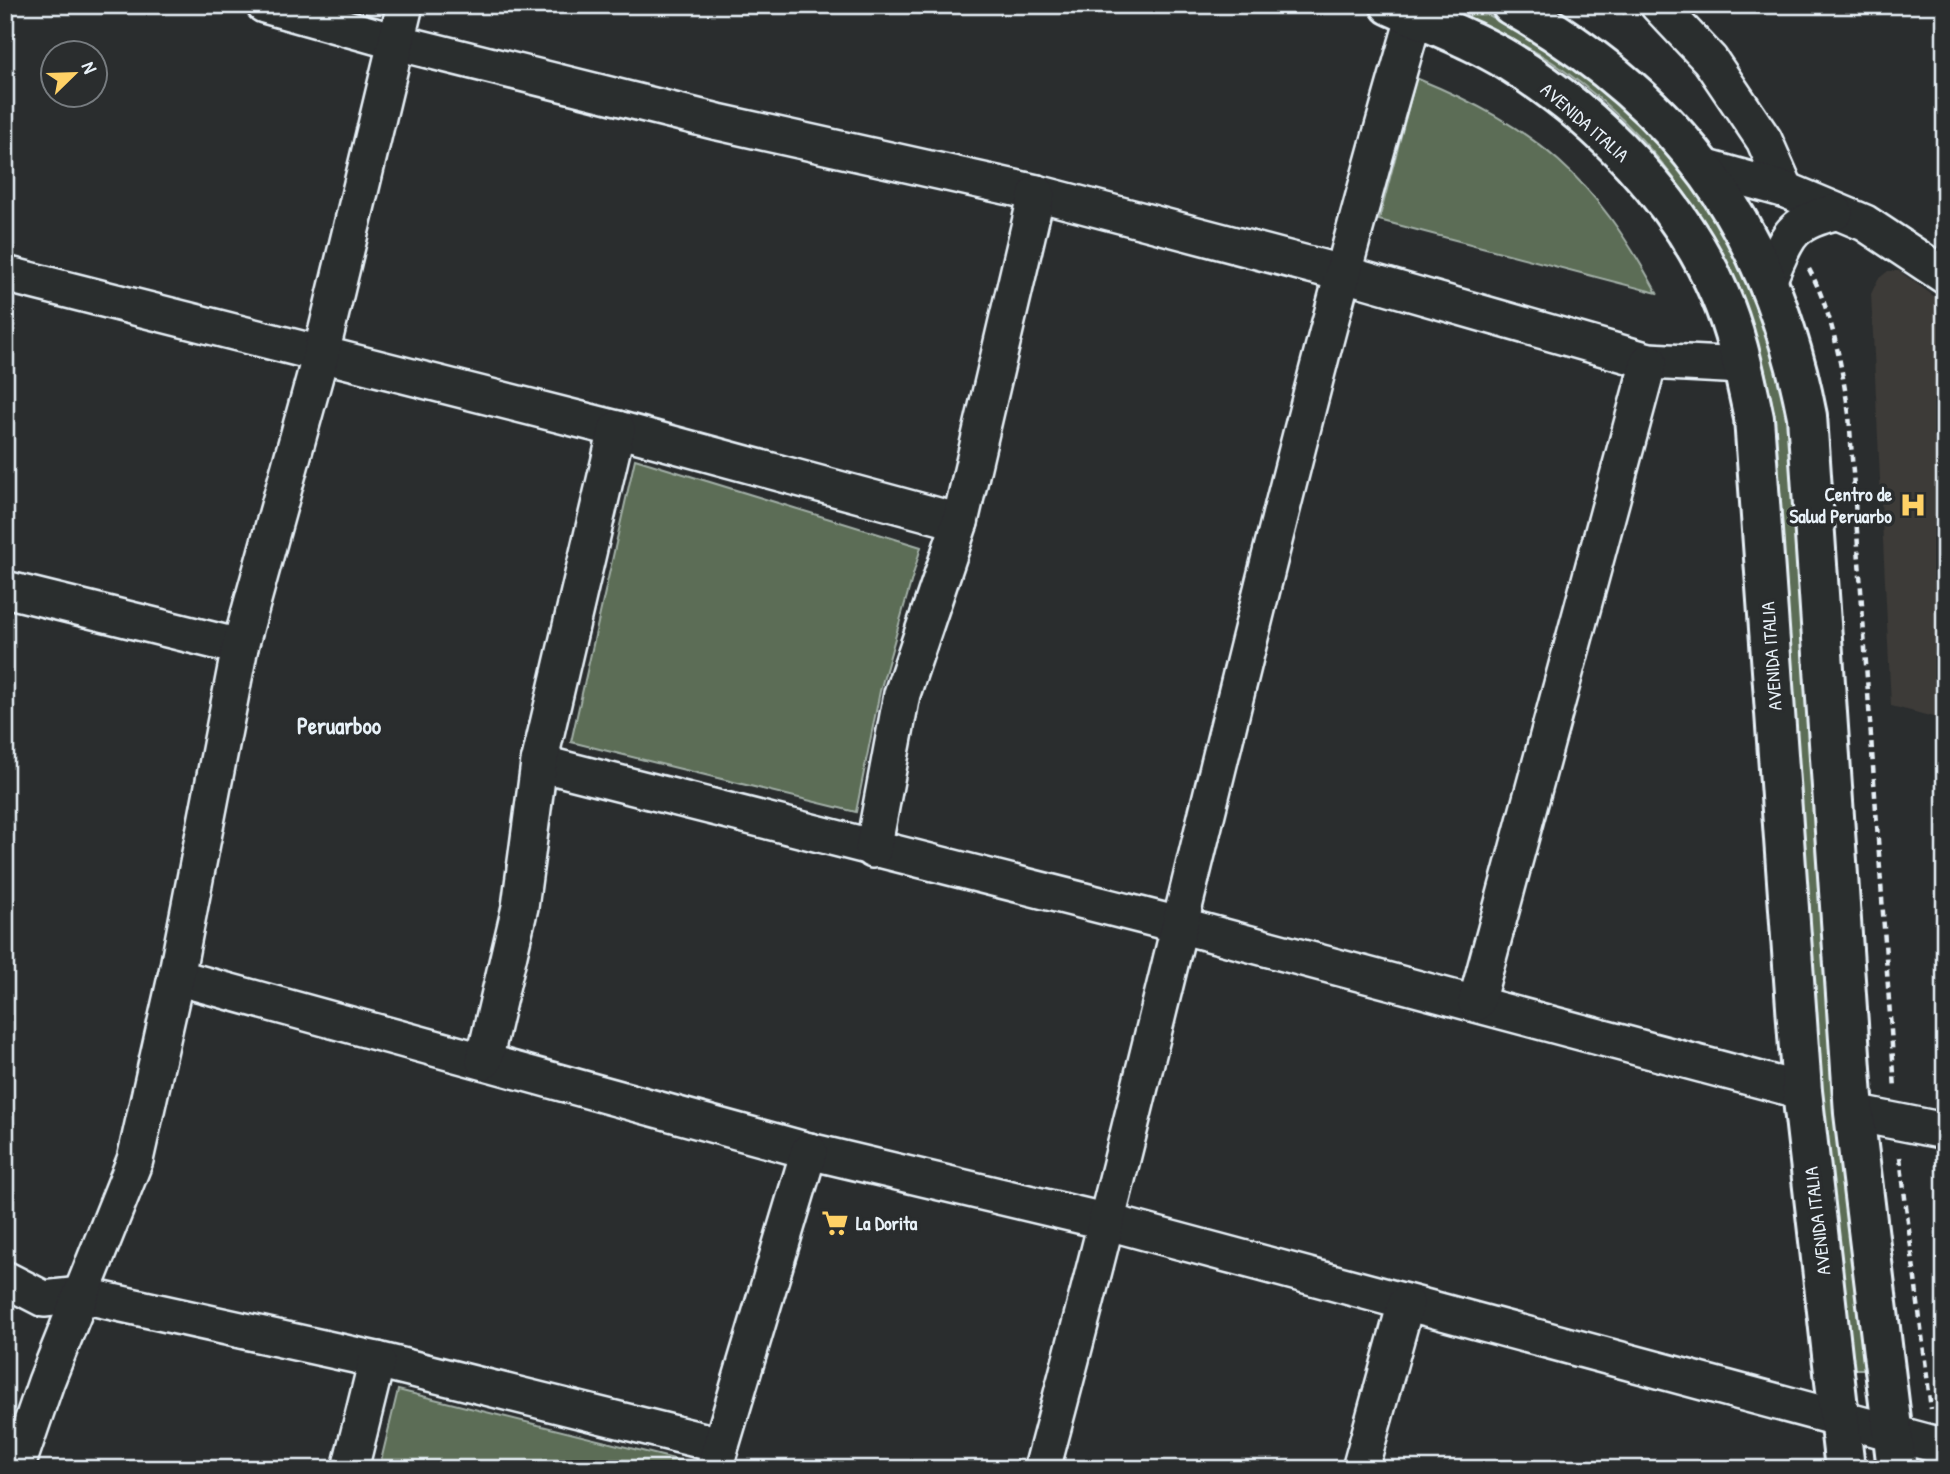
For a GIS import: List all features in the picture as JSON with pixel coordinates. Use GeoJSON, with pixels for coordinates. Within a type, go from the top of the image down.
{"type":"FeatureCollection","features":[{"type":"Feature","properties":{"kind":"main road"},"geometry":{"type":"LineString","coordinates":[[1511,5],[1568,38],[1632,88],[1704,167],[1769,279],[1798,369],[1807,416],[1854,1113],[1895,1452]]}},
{"type":"Feature","properties":{"kind":"main road","name":"AVENIDA ITALIA"},"geometry":{"type":"LineString","coordinates":[[1408,9],[1508,61],[1544,85],[1628,159],[1656,191],[1696,248],[1721,296],[1743,366],[1754,418],[1802,1091],[1845,1469]]}},
{"type":"Feature","properties":{"kind":"street"},"geometry":{"type":"LineString","coordinates":[[264,5],[396,42],[718,122],[1037,193],[1340,273],[1649,361],[1743,366]]}},
{"type":"Feature","properties":{"kind":"street"},"geometry":{"type":"LineString","coordinates":[[16,1469],[46,1382],[135,1160],[176,977],[240,647],[321,354],[405,5]]}},
{"type":"Feature","properties":{"kind":"street"},"geometry":{"type":"LineString","coordinates":[[1658,5],[1710,60],[1764,140],[1786,190]]}},
{"type":"Feature","properties":{"kind":"street"},"geometry":{"type":"LineString","coordinates":[[1042,1469],[1108,1222],[1340,273],[1408,9]]}},
{"type":"Feature","properties":{"kind":"street"},"geometry":{"type":"LineString","coordinates":[[1704,167],[1786,190],[1865,223],[1931,267]]}},
{"type":"Feature","properties":{"kind":"street"},"geometry":{"type":"LineString","coordinates":[[873,850],[902,694],[960,522],[1037,193]]}},
{"type":"Feature","properties":{"kind":"street"},"geometry":{"type":"LineString","coordinates":[[1769,279],[1790,232],[1808,218],[1835,212]]}},
{"type":"Feature","properties":{"kind":"street"},"geometry":{"type":"LineString","coordinates":[[5,274],[617,429],[960,522]]}},
{"type":"Feature","properties":{"kind":"street"},"geometry":{"type":"LineString","coordinates":[[1476,1003],[1649,361]]}},
{"type":"Feature","properties":{"kind":"street"},"geometry":{"type":"LineString","coordinates":[[484,1061],[520,907],[539,763],[617,429]]}},
{"type":"Feature","properties":{"kind":"street"},"geometry":{"type":"LineString","coordinates":[[5,589],[240,647]]}},
{"type":"Feature","properties":{"kind":"street"},"geometry":{"type":"LineString","coordinates":[[539,763],[873,850],[1180,925],[1802,1091]]}},
{"type":"Feature","properties":{"kind":"street"},"geometry":{"type":"LineString","coordinates":[[176,977],[809,1151],[1108,1222],[1840,1418],[1895,1452],[1945,1447]]}},
{"type":"Feature","properties":{"kind":"street"},"geometry":{"type":"LineString","coordinates":[[1854,1113],[1945,1131]]}},
{"type":"Feature","properties":{"kind":"street"},"geometry":{"type":"LineString","coordinates":[[5,1279],[44,1299],[81,1295],[377,1360],[717,1457],[809,1151]]}},
{"type":"Feature","properties":{"kind":"street"},"geometry":{"type":"LineString","coordinates":[[1360,1469],[1406,1303]]}},
{"type":"Feature","properties":{"kind":"street"},"geometry":{"type":"LineString","coordinates":[[350,1469],[377,1360]]}},
{"type":"Feature","properties":{"kind":"shaded area","name":"Centro de Salud Peruarbo"},"geometry":{"type":"Polygon","coordinates":[[[1888,271],[1899,271],[1945,304],[1945,720],[1891,706],[1871,294],[1878,279],[1888,271]]]}},
{"type":"Feature","properties":{"kind":"green space"},"geometry":{"type":"Polygon","coordinates":[[[1473,7],[1568,59],[1650,132],[1694,184],[1735,252],[1770,335],[1790,419],[1868,1369],[1851,1369],[1822,1108],[1775,419],[1764,367],[1748,316],[1728,268],[1704,223],[1675,180],[1642,140],[1604,103],[1562,69],[1540,54],[1468,19],[1473,7]]]}},
{"type":"Feature","properties":{"kind":"green space"},"geometry":{"type":"Polygon","coordinates":[[[1416,78],[1496,116],[1559,161],[1610,218],[1657,293],[1379,220],[1416,78]]]}},
{"type":"Feature","properties":{"kind":"green space"},"geometry":{"type":"Polygon","coordinates":[[[635,459],[921,547],[880,691],[856,812],[571,742],[635,459]]]}},
{"type":"Feature","properties":{"kind":"green space"},"geometry":{"type":"Polygon","coordinates":[[[398,1390],[690,1463],[688,1469],[379,1469],[398,1390]]]}},
{"type":"Feature","properties":{"kind":"place","name":"Centro de Salud Peruarbo"},"geometry":{"type":"Point","coordinates":[1913,505]}},
{"type":"Feature","properties":{"kind":"place","name":"La Dorita"},"geometry":{"type":"Point","coordinates":[835,1223]}},
{"type":"Feature","properties":{"kind":"district","name":"Peruarboo"},"geometry":{"type":"Point","coordinates":[339,725]}}]}
